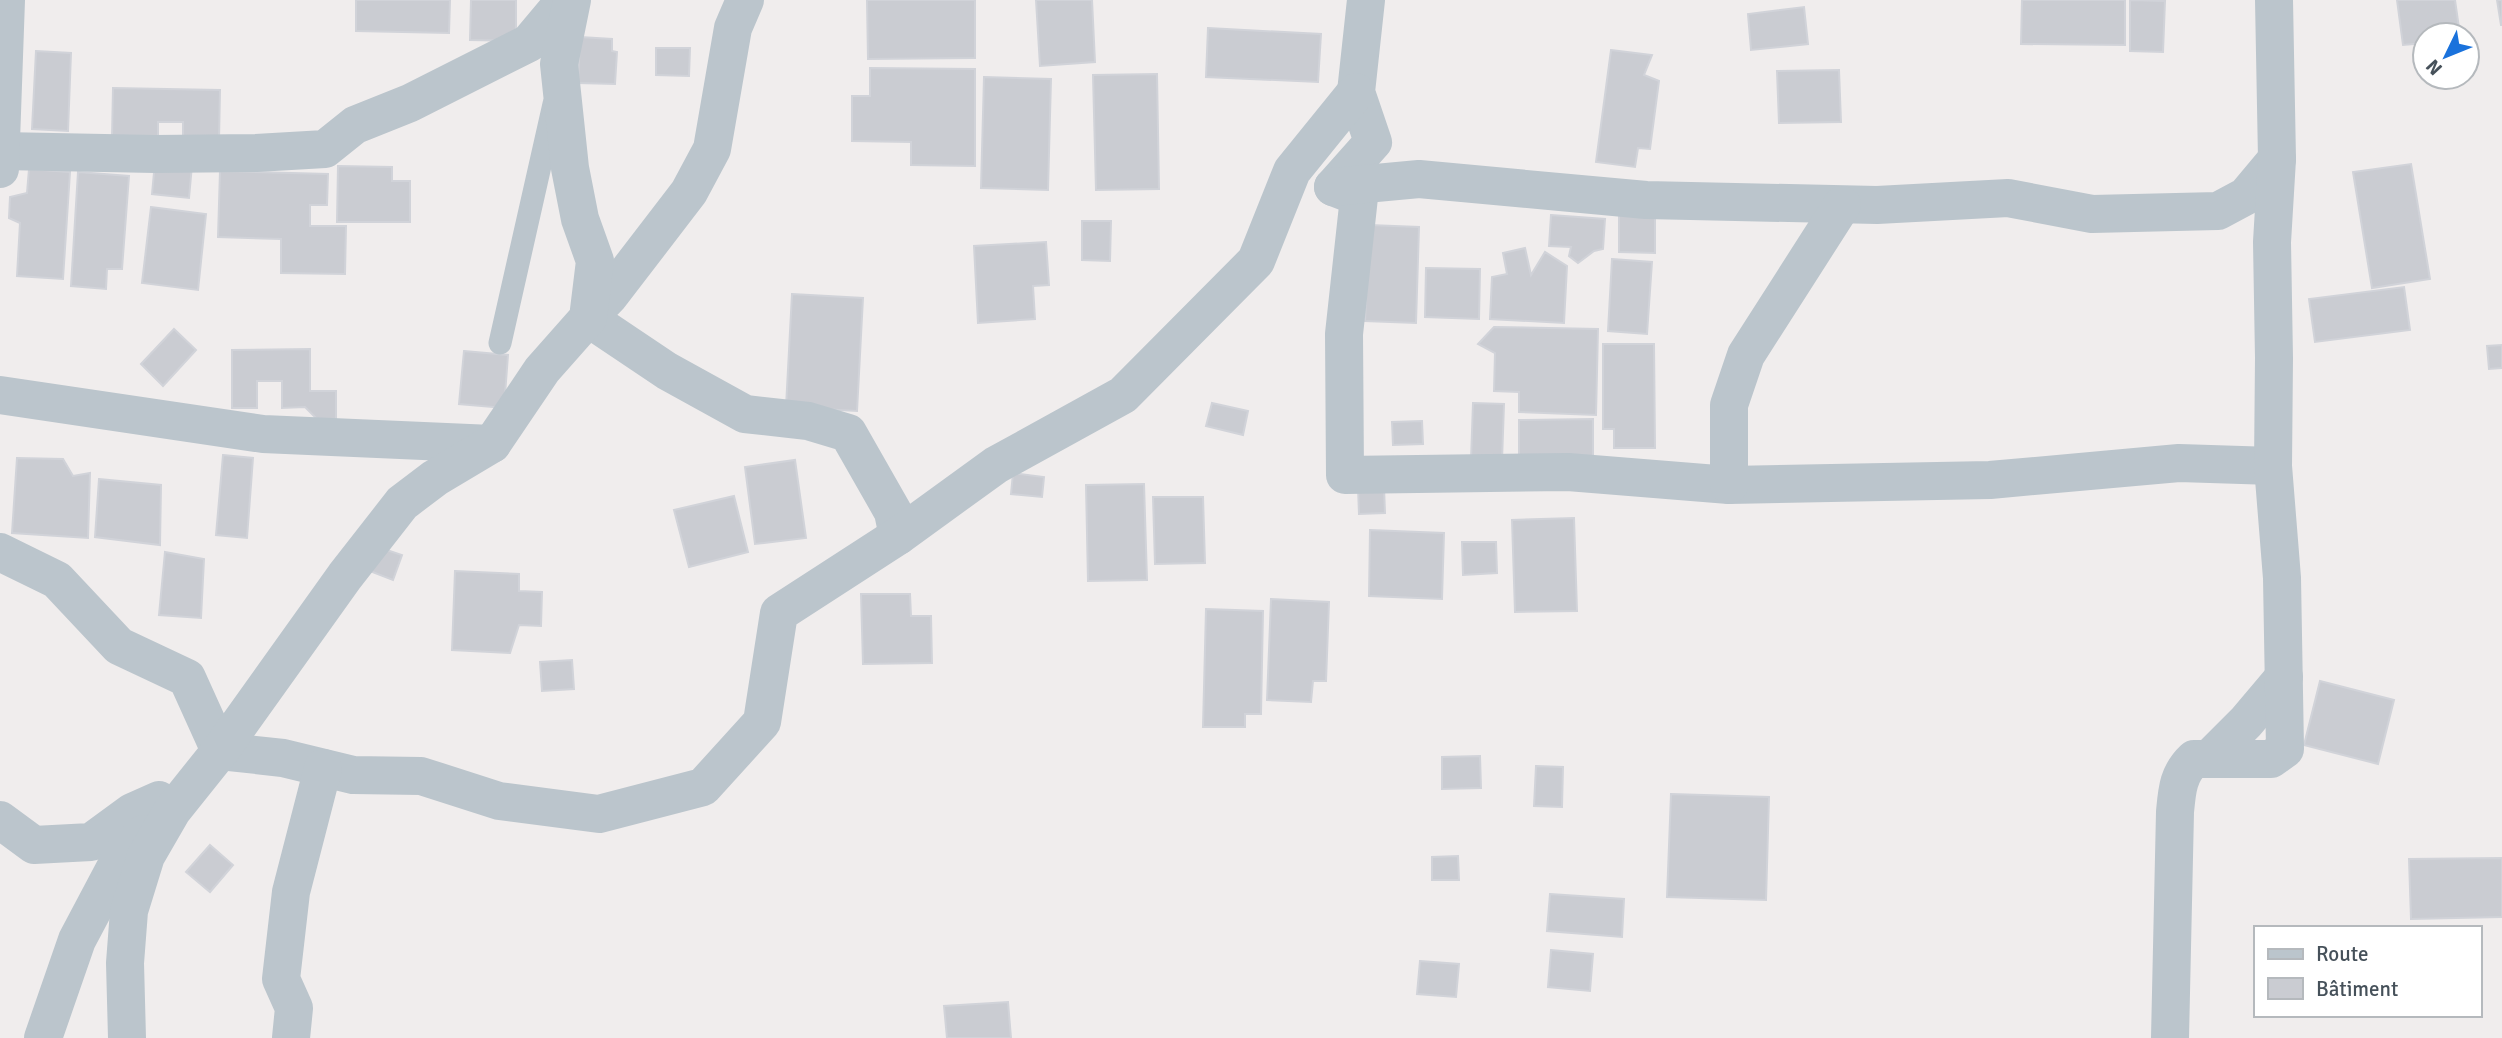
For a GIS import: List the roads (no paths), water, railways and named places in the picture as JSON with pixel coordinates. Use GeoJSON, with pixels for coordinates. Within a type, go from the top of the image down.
{"type":"FeatureCollection","features":[{"type":"Feature","properties":{"kind":"street"},"geometry":{"type":"LineString","coordinates":[[6,0],[1,158],[326,149],[355,125],[410,103],[529,43],[565,0]]}},
{"type":"Feature","properties":{"kind":"street"},"geometry":{"type":"LineString","coordinates":[[572,0],[559,64],[570,168],[580,219],[595,261],[588,318]]}},
{"type":"Feature","properties":{"kind":"street"},"geometry":{"type":"LineString","coordinates":[[127,1038],[124,963],[129,911],[146,856],[172,811],[220,751],[345,576],[402,503],[435,478],[492,444],[542,370],[610,295],[689,192],[712,149],[733,28],[746,0]]}},
{"type":"Feature","properties":{"kind":"street"},"geometry":{"type":"LineString","coordinates":[[1334,187],[1373,142],[1356,92],[1366,0]]}},
{"type":"Feature","properties":{"kind":"street"},"geometry":{"type":"LineString","coordinates":[[2170,1038],[2177,785],[2183,769],[2194,759],[2271,759],[2285,749],[2282,578],[2273,466],[2272,242],[2277,159],[2273,0]]}},
{"type":"Feature","properties":{"kind":"street"},"geometry":{"type":"LineString","coordinates":[[220,751],[283,758],[353,775],[421,776],[499,801],[599,814],[703,787],[762,722],[779,613],[898,536],[996,465],[1124,395],[1256,261],[1292,171],[1356,92]]}},
{"type":"Feature","properties":{"kind":"street"},"geometry":{"type":"LineString","coordinates":[[1334,187],[1419,179],[1646,200],[1877,205],[2008,198],[2092,214],[2218,211],[2246,195],[2277,159]]}},
{"type":"Feature","properties":{"kind":"street"},"geometry":{"type":"LineString","coordinates":[[1334,187],[1359,197],[1344,334],[1345,475],[1568,472],[1729,485],[1990,480],[2179,463],[2273,466]]}},
{"type":"Feature","properties":{"kind":"street"},"geometry":{"type":"LineString","coordinates":[[1729,485],[1729,405],[1746,355],[1842,205]]}},
{"type":"Feature","properties":{"kind":"street"},"geometry":{"type":"LineString","coordinates":[[588,318],[667,371],[745,414],[807,421],[848,433],[893,512],[898,536]]}},
{"type":"Feature","properties":{"kind":"street"},"geometry":{"type":"LineString","coordinates":[[0,396],[263,434],[492,444]]}},
{"type":"Feature","properties":{"kind":"street"},"geometry":{"type":"LineString","coordinates":[[0,552],[57,580],[119,646],[187,678],[220,751]]}},
{"type":"Feature","properties":{"kind":"street"},"geometry":{"type":"LineString","coordinates":[[291,1038],[294,1008],[281,979],[289,905],[323,768]]}},
{"type":"Feature","properties":{"kind":"street"},"geometry":{"type":"LineString","coordinates":[[0,820],[34,845],[91,842],[132,812],[194,784]]}},
{"type":"Feature","properties":{"kind":"street"},"geometry":{"type":"LineString","coordinates":[[43,1038],[77,940],[122,855],[194,784]]}},
{"type":"Feature","properties":{"kind":"lane"},"geometry":{"type":"LineString","coordinates":[[500,343],[561,78]]}}]}
